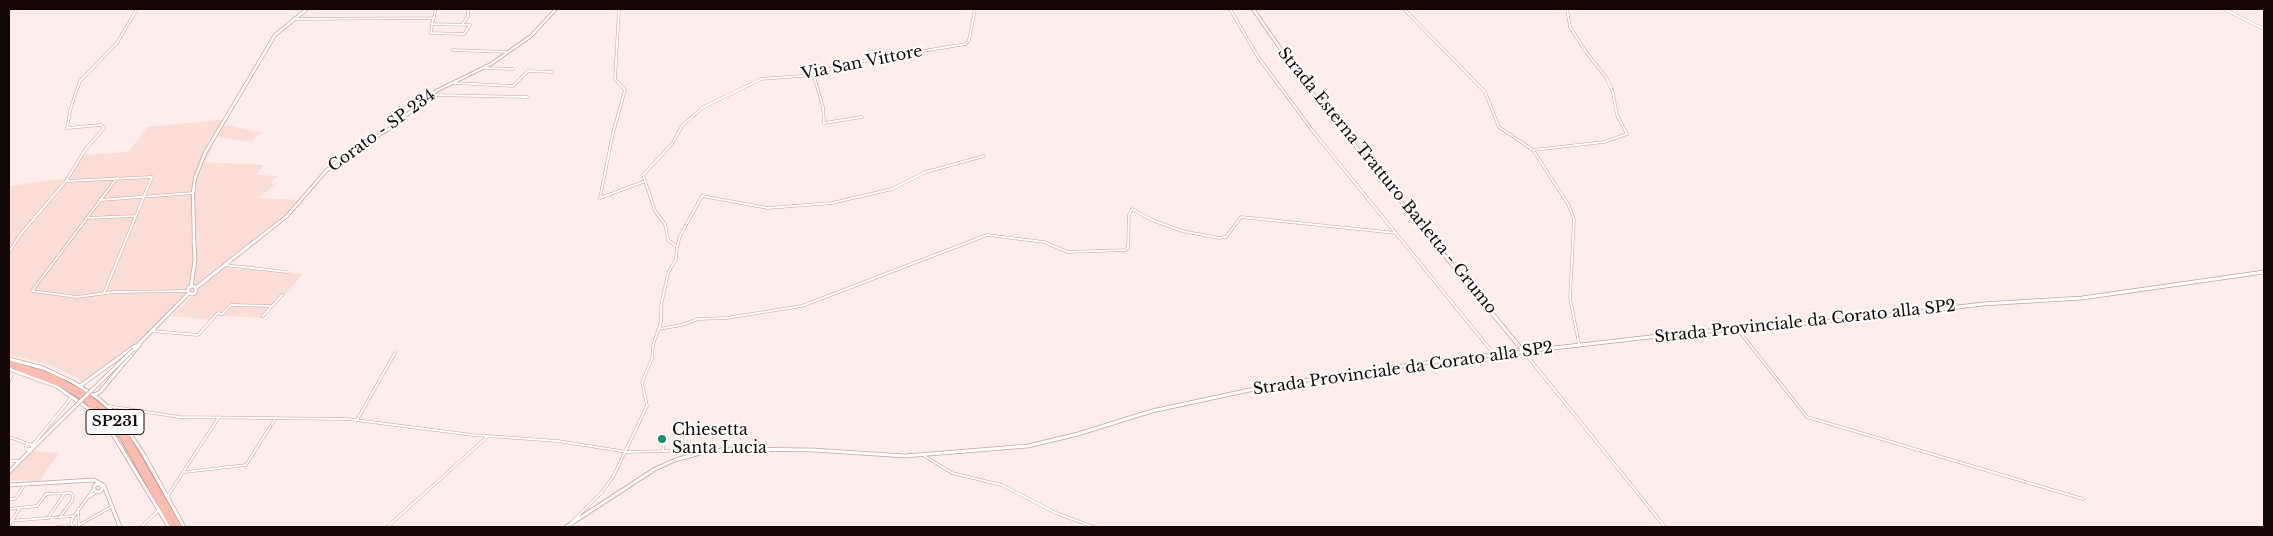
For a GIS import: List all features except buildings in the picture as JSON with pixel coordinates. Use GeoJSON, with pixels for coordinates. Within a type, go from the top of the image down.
{"type":"FeatureCollection","features":[{"type":"Feature","properties":{"kind":"highway","name":"SP231"},"geometry":{"type":"LineString","coordinates":[[9,364],[62,385],[86,400],[122,436],[173,527]]}},
{"type":"Feature","properties":{"kind":"highway","name":"SP231"},"geometry":{"type":"LineString","coordinates":[[9,364],[52,377],[84,393],[98,404],[125,433],[179,527]]}},
{"type":"Feature","properties":{"kind":"main road"},"geometry":{"type":"LineString","coordinates":[[9,472],[134,349],[188,292],[191,287],[195,260],[193,193],[195,178],[205,153],[274,34],[307,9]]}},
{"type":"Feature","properties":{"kind":"main road","name":"Corato - SP 234"},"geometry":{"type":"LineString","coordinates":[[188,292],[195,291],[197,287],[223,265],[287,216],[326,171],[342,157],[388,129],[433,95],[508,52],[530,36],[556,9]]}},
{"type":"Feature","properties":{"kind":"main road","name":"Strada Esterna Tratturo Barletta - Grumo"},"geometry":{"type":"LineString","coordinates":[[1253,9],[1305,84],[1524,351]]}},
{"type":"Feature","properties":{"kind":"main road","name":"Strada Provinciale da Corato alla SP2"},"geometry":{"type":"LineString","coordinates":[[567,526],[655,469],[704,452],[768,449],[905,456],[1036,444],[1152,412],[1268,386],[1493,354],[1721,330],[1855,319],[1983,304],[2082,298],[2264,272]]}},
{"type":"Feature","properties":{"kind":"main road"},"geometry":{"type":"LineString","coordinates":[[191,287],[197,287]]}},
{"type":"Feature","properties":{"kind":"main road"},"geometry":{"type":"LineString","coordinates":[[82,387],[141,341]]}},
{"type":"Feature","properties":{"kind":"main road"},"geometry":{"type":"LineString","coordinates":[[98,398],[100,392],[138,348],[141,341]]}},
{"type":"Feature","properties":{"kind":"main road"},"geometry":{"type":"LineString","coordinates":[[9,364],[43,368],[82,387],[107,406],[128,428],[184,527]]}},
{"type":"Feature","properties":{"kind":"main road"},"geometry":{"type":"LineString","coordinates":[[9,364],[72,396],[94,412],[114,434],[169,527]]}},
{"type":"Feature","properties":{"kind":"main road"},"geometry":{"type":"LineString","coordinates":[[94,395],[100,392]]}},
{"type":"Feature","properties":{"kind":"main road"},"geometry":{"type":"LineString","coordinates":[[86,481],[95,491],[106,495]]}},
{"type":"Feature","properties":{"kind":"main road"},"geometry":{"type":"LineString","coordinates":[[9,484],[98,481],[103,486],[120,527]]}},
{"type":"Feature","properties":{"kind":"main road"},"geometry":{"type":"LineString","coordinates":[[95,491],[103,486]]}},
{"type":"Feature","properties":{"kind":"street"},"geometry":{"type":"LineString","coordinates":[[9,252],[20,235],[66,181],[86,150],[104,128],[101,125],[66,127],[80,81],[117,43],[137,9]]}},
{"type":"Feature","properties":{"kind":"street"},"geometry":{"type":"LineString","coordinates":[[432,24],[470,25],[464,34],[431,33],[432,24],[433,18],[436,9]]}},
{"type":"Feature","properties":{"kind":"street"},"geometry":{"type":"LineString","coordinates":[[462,25],[468,16],[468,9]]}},
{"type":"Feature","properties":{"kind":"street"},"geometry":{"type":"LineString","coordinates":[[619,9],[615,80],[625,90],[613,133],[600,198],[643,182],[655,211],[665,224],[668,240],[677,247]]}},
{"type":"Feature","properties":{"kind":"street","name":"Via San Vittore"},"geometry":{"type":"LineString","coordinates":[[643,182],[643,176],[672,144],[682,126],[702,108],[761,79],[813,75],[844,64],[966,44],[969,40],[975,9]]}},
{"type":"Feature","properties":{"kind":"street"},"geometry":{"type":"LineString","coordinates":[[1230,9],[1258,57],[1312,130],[1493,354]]}},
{"type":"Feature","properties":{"kind":"street"},"geometry":{"type":"LineString","coordinates":[[1404,9],[1485,92],[1499,127],[1533,150],[1568,204],[1574,219],[1570,298],[1579,344]]}},
{"type":"Feature","properties":{"kind":"street"},"geometry":{"type":"LineString","coordinates":[[1533,150],[1604,142],[1627,134],[1616,115],[1613,93],[1606,77],[1586,52],[1570,27],[1567,9]]}},
{"type":"Feature","properties":{"kind":"street"},"geometry":{"type":"LineString","coordinates":[[2224,9],[2264,29]]}},
{"type":"Feature","properties":{"kind":"street"},"geometry":{"type":"LineString","coordinates":[[295,19],[433,18]]}},
{"type":"Feature","properties":{"kind":"street"},"geometry":{"type":"LineString","coordinates":[[453,50],[508,52]]}},
{"type":"Feature","properties":{"kind":"street"},"geometry":{"type":"LineString","coordinates":[[483,68],[513,69]]}},
{"type":"Feature","properties":{"kind":"street"},"geometry":{"type":"LineString","coordinates":[[452,83],[513,86],[528,71],[552,72]]}},
{"type":"Feature","properties":{"kind":"street"},"geometry":{"type":"LineString","coordinates":[[813,75],[823,107],[824,123],[862,116]]}},
{"type":"Feature","properties":{"kind":"street"},"geometry":{"type":"LineString","coordinates":[[433,95],[527,97]]}},
{"type":"Feature","properties":{"kind":"street"},"geometry":{"type":"LineString","coordinates":[[567,526],[602,492],[627,452],[647,406],[642,382],[652,359],[668,273],[676,259],[680,236],[702,196],[768,208],[832,203],[892,189],[926,172],[984,156]]}},
{"type":"Feature","properties":{"kind":"street"},"geometry":{"type":"LineString","coordinates":[[66,181],[152,177],[104,293]]}},
{"type":"Feature","properties":{"kind":"street"},"geometry":{"type":"LineString","coordinates":[[117,178],[32,291],[77,296],[104,293],[188,292]]}},
{"type":"Feature","properties":{"kind":"street"},"geometry":{"type":"LineString","coordinates":[[100,200],[193,193]]}},
{"type":"Feature","properties":{"kind":"street"},"geometry":{"type":"LineString","coordinates":[[658,329],[692,323],[698,319],[726,318],[802,306],[987,235],[1044,242],[1068,252],[1125,250],[1128,248],[1129,215],[1132,209],[1152,220],[1182,232],[1219,238],[1226,237],[1241,216],[1396,233]]}},
{"type":"Feature","properties":{"kind":"street"},"geometry":{"type":"LineString","coordinates":[[86,218],[136,216]]}},
{"type":"Feature","properties":{"kind":"street"},"geometry":{"type":"LineString","coordinates":[[223,265],[287,272]]}},
{"type":"Feature","properties":{"kind":"street"},"geometry":{"type":"LineString","coordinates":[[263,316],[282,295]]}},
{"type":"Feature","properties":{"kind":"street"},"geometry":{"type":"LineString","coordinates":[[151,331],[198,335],[218,313],[222,314],[230,305],[272,306]]}},
{"type":"Feature","properties":{"kind":"street"},"geometry":{"type":"LineString","coordinates":[[1721,330],[1739,331],[1807,417],[2082,499]]}},
{"type":"Feature","properties":{"kind":"street"},"geometry":{"type":"LineString","coordinates":[[1524,351],[1665,527]]}},
{"type":"Feature","properties":{"kind":"street"},"geometry":{"type":"LineString","coordinates":[[356,420],[395,353]]}},
{"type":"Feature","properties":{"kind":"street"},"geometry":{"type":"LineString","coordinates":[[9,375],[11,376],[9,382]]}},
{"type":"Feature","properties":{"kind":"street"},"geometry":{"type":"LineString","coordinates":[[32,448],[72,396]]}},
{"type":"Feature","properties":{"kind":"street"},"geometry":{"type":"LineString","coordinates":[[107,406],[179,417],[356,420],[488,436],[558,441],[627,452],[702,450],[704,452]]}},
{"type":"Feature","properties":{"kind":"street"},"geometry":{"type":"LineString","coordinates":[[167,497],[185,472],[218,418]]}},
{"type":"Feature","properties":{"kind":"street"},"geometry":{"type":"LineString","coordinates":[[185,472],[246,465],[275,419]]}},
{"type":"Feature","properties":{"kind":"street"},"geometry":{"type":"LineString","coordinates":[[387,527],[488,436]]}},
{"type":"Feature","properties":{"kind":"street"},"geometry":{"type":"LineString","coordinates":[[9,437],[29,444],[32,448]]}},
{"type":"Feature","properties":{"kind":"street"},"geometry":{"type":"LineString","coordinates":[[22,442],[25,448],[25,456]]}},
{"type":"Feature","properties":{"kind":"street"},"geometry":{"type":"LineString","coordinates":[[664,442],[664,451]]}},
{"type":"Feature","properties":{"kind":"street"},"geometry":{"type":"LineString","coordinates":[[25,448],[29,444]]}},
{"type":"Feature","properties":{"kind":"street"},"geometry":{"type":"LineString","coordinates":[[25,448],[32,448]]}},
{"type":"Feature","properties":{"kind":"street"},"geometry":{"type":"LineString","coordinates":[[922,455],[952,473],[1002,486],[1056,513],[1094,527]]}},
{"type":"Feature","properties":{"kind":"street"},"geometry":{"type":"LineString","coordinates":[[9,461],[20,461]]}},
{"type":"Feature","properties":{"kind":"street"},"geometry":{"type":"LineString","coordinates":[[9,499],[15,499],[23,487]]}},
{"type":"Feature","properties":{"kind":"street"},"geometry":{"type":"LineString","coordinates":[[56,527],[67,527],[71,524],[73,516],[78,509],[95,491]]}},
{"type":"Feature","properties":{"kind":"street"},"geometry":{"type":"LineString","coordinates":[[48,518],[65,493]]}},
{"type":"Feature","properties":{"kind":"street"},"geometry":{"type":"LineString","coordinates":[[9,509],[37,506],[46,494],[72,493],[73,496],[60,517]]}},
{"type":"Feature","properties":{"kind":"street"},"geometry":{"type":"LineString","coordinates":[[78,509],[79,526],[111,507]]}},
{"type":"Feature","properties":{"kind":"street"},"geometry":{"type":"LineString","coordinates":[[9,525],[20,508]]}},
{"type":"Feature","properties":{"kind":"street"},"geometry":{"type":"LineString","coordinates":[[140,527],[159,510]]}},
{"type":"Feature","properties":{"kind":"street"},"geometry":{"type":"LineString","coordinates":[[10,521],[73,516]]}},
{"type":"Feature","properties":{"kind":"street"},"geometry":{"type":"LineString","coordinates":[[71,524],[74,527]]}},
{"type":"Feature","properties":{"kind":"shaded area"},"geometry":{"type":"Polygon","coordinates":[[[229,119],[224,125],[262,132],[251,142],[216,137],[206,162],[263,165],[257,175],[278,176],[271,182],[274,185],[259,198],[300,200],[289,212],[212,272],[182,298],[137,343],[83,383],[76,377],[50,365],[9,355],[9,186],[67,178],[81,155],[128,152],[147,127],[229,119]]]}},
{"type":"Feature","properties":{"kind":"shaded area"},"geometry":{"type":"Polygon","coordinates":[[[222,267],[303,274],[263,318],[215,316],[210,320],[171,316],[222,267]]]}},
{"type":"Feature","properties":{"kind":"shaded area"},"geometry":{"type":"Polygon","coordinates":[[[33,451],[58,453],[40,481],[9,480],[9,475],[33,451]]]}},
{"type":"Feature","properties":{"kind":"place","name":"Chiesetta Santa Lucia"},"geometry":{"type":"Point","coordinates":[662,439]}}]}
